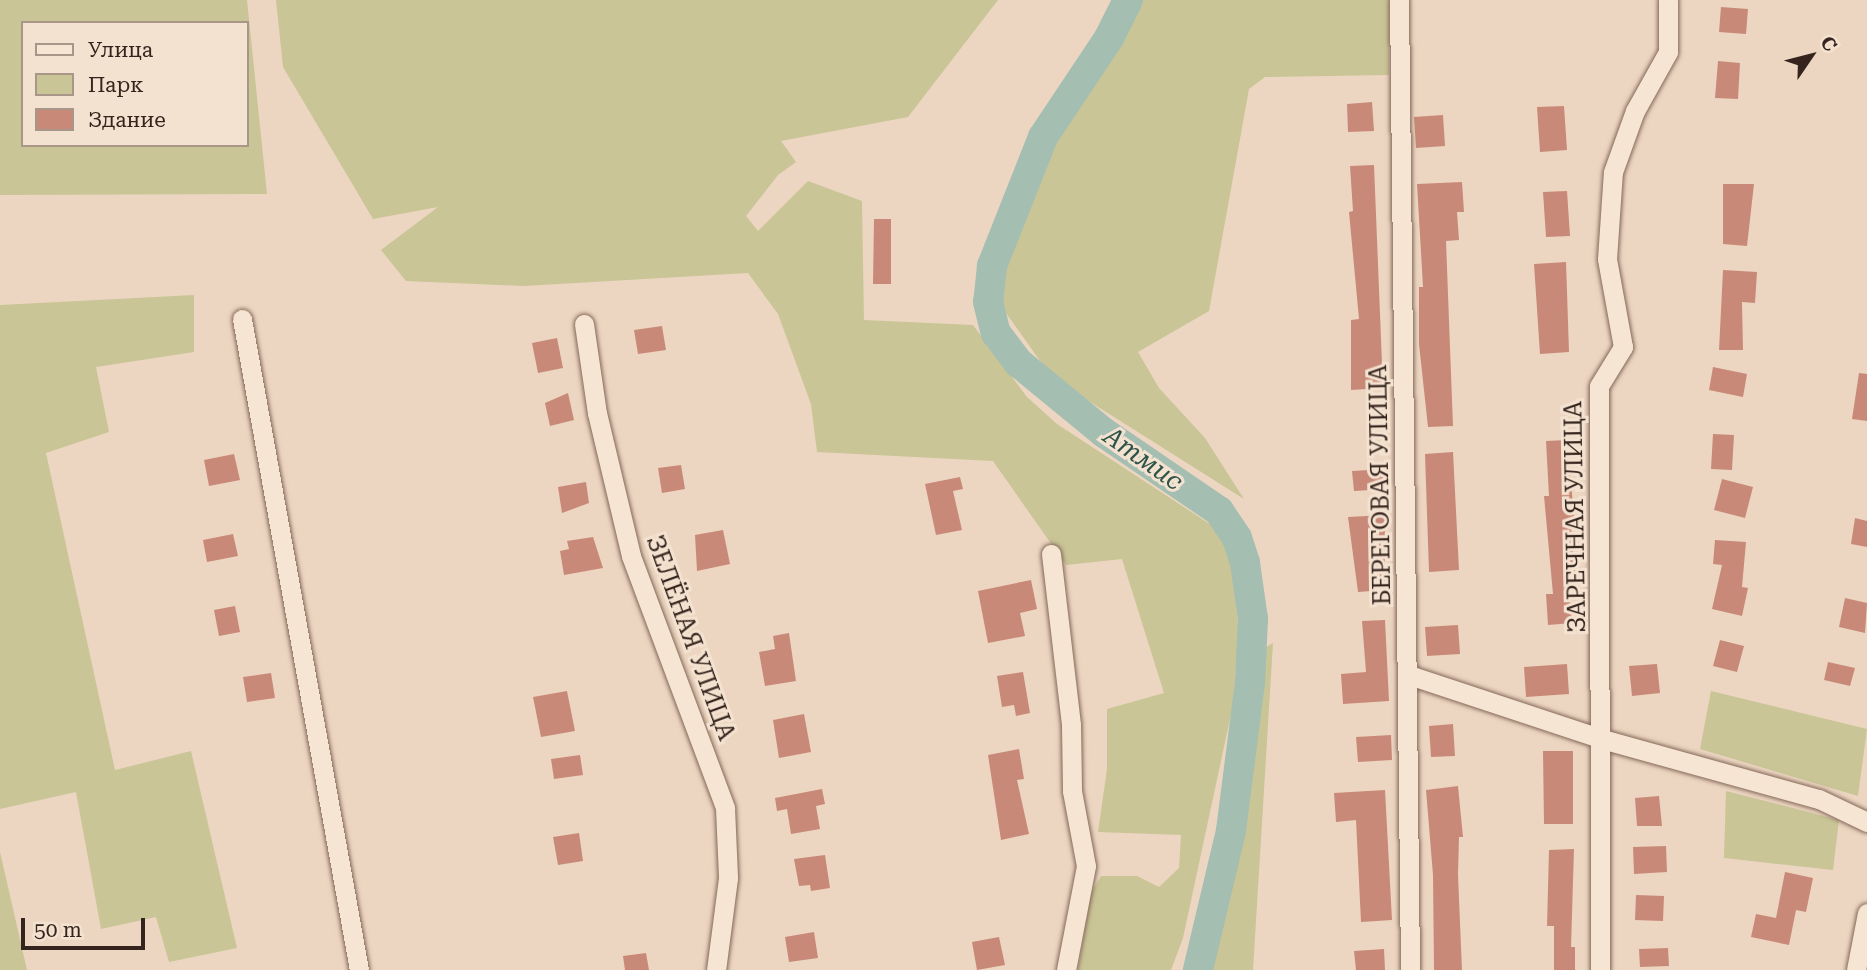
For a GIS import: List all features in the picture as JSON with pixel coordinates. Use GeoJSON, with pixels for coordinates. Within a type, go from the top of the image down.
{"type":"FeatureCollection","features":[{"type":"Feature","properties":{"kind":"street","name":"БЕРЕГОВАЯ УЛИЦА"},"geometry":{"type":"LineString","coordinates":[[1399,0],[1409,675],[1410,970]]}},
{"type":"Feature","properties":{"kind":"street","name":"ЗАРЕЧНАЯ УЛИЦА"},"geometry":{"type":"LineString","coordinates":[[1600,970],[1602,739],[1599,386],[1623,347],[1607,260],[1613,172],[1635,111],[1668,52],[1668,0]]}},
{"type":"Feature","properties":{"kind":"street"},"geometry":{"type":"LineString","coordinates":[[242,318],[359,970]]}},
{"type":"Feature","properties":{"kind":"street","name":"ЗЕЛЁНАЯ УЛИЦА"},"geometry":{"type":"LineString","coordinates":[[584,324],[597,413],[631,556],[725,808],[728,878],[716,970]]}},
{"type":"Feature","properties":{"kind":"street"},"geometry":{"type":"LineString","coordinates":[[1051,554],[1071,724],[1072,791],[1086,866],[1066,970]]}},
{"type":"Feature","properties":{"kind":"street"},"geometry":{"type":"LineString","coordinates":[[1409,675],[1602,739],[1819,799],[1867,822]]}},
{"type":"Feature","properties":{"kind":"street"},"geometry":{"type":"LineString","coordinates":[[1856,970],[1867,913]]}},
{"type":"Feature","properties":{"kind":"green space"},"geometry":{"type":"Polygon","coordinates":[[[0,0],[247,0],[267,194],[0,195],[0,0]]]}},
{"type":"Feature","properties":{"kind":"green space"},"geometry":{"type":"Polygon","coordinates":[[[276,0],[998,0],[908,117],[781,141],[796,162],[778,175],[746,216],[758,231],[808,181],[862,201],[864,320],[973,325],[1027,397],[1057,424],[1219,530],[1229,544],[1239,631],[1233,705],[1183,938],[1171,970],[1078,970],[1091,893],[1101,876],[1137,876],[1159,887],[1179,868],[1181,835],[1098,832],[1107,769],[1107,709],[1164,693],[1122,559],[1066,565],[993,461],[817,452],[811,404],[778,314],[748,273],[524,286],[406,281],[381,250],[438,207],[373,219],[283,67],[276,0]]]}},
{"type":"Feature","properties":{"kind":"green space"},"geometry":{"type":"Polygon","coordinates":[[[1135,0],[1389,0],[1389,75],[1265,77],[1249,89],[1209,311],[1138,352],[1159,388],[1205,438],[1244,499],[1076,393],[1043,365],[1006,313],[997,285],[1024,197],[1135,0]]]}},
{"type":"Feature","properties":{"kind":"green space"},"geometry":{"type":"Polygon","coordinates":[[[194,295],[194,352],[96,367],[109,432],[46,453],[115,770],[191,751],[237,948],[169,962],[156,917],[101,929],[76,792],[0,809],[0,305],[194,295]]]}},
{"type":"Feature","properties":{"kind":"green space"},"geometry":{"type":"Polygon","coordinates":[[[1273,643],[1253,970],[1206,970],[1219,886],[1238,844],[1249,781],[1260,651],[1273,643]]]}},
{"type":"Feature","properties":{"kind":"green space"},"geometry":{"type":"Polygon","coordinates":[[[1711,691],[1867,729],[1858,796],[1700,749],[1711,691]]]}},
{"type":"Feature","properties":{"kind":"green space"},"geometry":{"type":"Polygon","coordinates":[[[1726,791],[1839,820],[1833,870],[1724,858],[1726,791]]]}},
{"type":"Feature","properties":{"kind":"green space"},"geometry":{"type":"Polygon","coordinates":[[[0,852],[27,970],[0,970],[0,852]]]}},
{"type":"Feature","properties":{"kind":"building"},"geometry":{"type":"Polygon","coordinates":[[[1721,7],[1748,9],[1746,34],[1719,32],[1721,7]]]}},
{"type":"Feature","properties":{"kind":"building"},"geometry":{"type":"Polygon","coordinates":[[[1718,61],[1740,63],[1738,99],[1715,98],[1718,61]]]}},
{"type":"Feature","properties":{"kind":"building"},"geometry":{"type":"Polygon","coordinates":[[[1372,102],[1374,131],[1348,132],[1347,104],[1372,102]]]}},
{"type":"Feature","properties":{"kind":"building"},"geometry":{"type":"Polygon","coordinates":[[[1564,106],[1567,150],[1540,152],[1537,107],[1564,106]]]}},
{"type":"Feature","properties":{"kind":"building"},"geometry":{"type":"Polygon","coordinates":[[[1443,115],[1445,146],[1416,148],[1414,117],[1443,115]]]}},
{"type":"Feature","properties":{"kind":"building"},"geometry":{"type":"Polygon","coordinates":[[[1374,165],[1383,388],[1351,390],[1351,320],[1359,319],[1349,212],[1353,211],[1350,166],[1374,165]]]}},
{"type":"Feature","properties":{"kind":"building"},"geometry":{"type":"Polygon","coordinates":[[[1462,182],[1464,212],[1457,212],[1459,240],[1446,241],[1453,426],[1428,427],[1419,344],[1419,287],[1423,287],[1417,184],[1462,182]]]}},
{"type":"Feature","properties":{"kind":"building"},"geometry":{"type":"Polygon","coordinates":[[[1723,184],[1754,184],[1747,246],[1723,244],[1723,184]]]}},
{"type":"Feature","properties":{"kind":"building"},"geometry":{"type":"Polygon","coordinates":[[[1567,191],[1570,236],[1546,237],[1543,192],[1567,191]]]}},
{"type":"Feature","properties":{"kind":"building"},"geometry":{"type":"Polygon","coordinates":[[[874,219],[891,219],[891,284],[873,284],[874,219]]]}},
{"type":"Feature","properties":{"kind":"building"},"geometry":{"type":"Polygon","coordinates":[[[1566,262],[1569,352],[1540,354],[1534,264],[1566,262]]]}},
{"type":"Feature","properties":{"kind":"building"},"geometry":{"type":"Polygon","coordinates":[[[1723,270],[1757,272],[1755,303],[1742,302],[1743,350],[1719,350],[1723,270]]]}},
{"type":"Feature","properties":{"kind":"building"},"geometry":{"type":"Polygon","coordinates":[[[662,326],[666,350],[638,354],[634,330],[662,326]]]}},
{"type":"Feature","properties":{"kind":"building"},"geometry":{"type":"Polygon","coordinates":[[[557,338],[563,368],[538,373],[532,343],[557,338]]]}},
{"type":"Feature","properties":{"kind":"building"},"geometry":{"type":"Polygon","coordinates":[[[1713,367],[1747,374],[1743,397],[1709,390],[1713,367]]]}},
{"type":"Feature","properties":{"kind":"building"},"geometry":{"type":"Polygon","coordinates":[[[1859,373],[1867,374],[1867,421],[1852,419],[1859,373]]]}},
{"type":"Feature","properties":{"kind":"building"},"geometry":{"type":"Polygon","coordinates":[[[568,393],[574,420],[550,426],[545,403],[568,393]]]}},
{"type":"Feature","properties":{"kind":"building"},"geometry":{"type":"Polygon","coordinates":[[[1713,434],[1734,435],[1732,470],[1711,469],[1713,434]]]}},
{"type":"Feature","properties":{"kind":"building"},"geometry":{"type":"Polygon","coordinates":[[[1567,440],[1575,526],[1571,526],[1575,574],[1568,575],[1572,623],[1548,625],[1546,594],[1553,594],[1544,496],[1549,496],[1546,441],[1567,440]]]}},
{"type":"Feature","properties":{"kind":"building"},"geometry":{"type":"Polygon","coordinates":[[[1453,452],[1459,570],[1429,572],[1425,454],[1453,452]]]}},
{"type":"Feature","properties":{"kind":"building"},"geometry":{"type":"Polygon","coordinates":[[[234,454],[240,480],[209,486],[204,460],[234,454]]]}},
{"type":"Feature","properties":{"kind":"building"},"geometry":{"type":"Polygon","coordinates":[[[681,465],[685,489],[662,493],[658,468],[681,465]]]}},
{"type":"Feature","properties":{"kind":"building"},"geometry":{"type":"Polygon","coordinates":[[[1387,469],[1388,489],[1354,491],[1352,471],[1387,469]]]}},
{"type":"Feature","properties":{"kind":"building"},"geometry":{"type":"Polygon","coordinates":[[[960,477],[963,489],[953,491],[962,530],[936,535],[925,484],[960,477]]]}},
{"type":"Feature","properties":{"kind":"building"},"geometry":{"type":"Polygon","coordinates":[[[1722,479],[1753,487],[1745,518],[1714,510],[1722,479]]]}},
{"type":"Feature","properties":{"kind":"building"},"geometry":{"type":"Polygon","coordinates":[[[586,482],[589,503],[562,513],[558,487],[586,482]]]}},
{"type":"Feature","properties":{"kind":"building"},"geometry":{"type":"Polygon","coordinates":[[[1385,515],[1385,590],[1358,592],[1348,517],[1385,515]]]}},
{"type":"Feature","properties":{"kind":"building"},"geometry":{"type":"Polygon","coordinates":[[[1855,518],[1867,521],[1867,547],[1851,544],[1855,518]]]}},
{"type":"Feature","properties":{"kind":"building"},"geometry":{"type":"Polygon","coordinates":[[[723,530],[730,564],[697,571],[695,535],[723,530]]]}},
{"type":"Feature","properties":{"kind":"building"},"geometry":{"type":"Polygon","coordinates":[[[233,534],[238,556],[207,562],[203,540],[233,534]]]}},
{"type":"Feature","properties":{"kind":"building"},"geometry":{"type":"Polygon","coordinates":[[[593,537],[603,568],[564,575],[560,551],[569,549],[567,541],[593,537]]]}},
{"type":"Feature","properties":{"kind":"building"},"geometry":{"type":"Polygon","coordinates":[[[1715,540],[1746,542],[1742,587],[1748,588],[1742,616],[1712,609],[1722,565],[1713,564],[1715,540]]]}},
{"type":"Feature","properties":{"kind":"building"},"geometry":{"type":"Polygon","coordinates":[[[1031,580],[1037,609],[1020,613],[1025,636],[988,643],[978,591],[1031,580]]]}},
{"type":"Feature","properties":{"kind":"building"},"geometry":{"type":"Polygon","coordinates":[[[1845,598],[1867,603],[1865,633],[1839,627],[1845,598]]]}},
{"type":"Feature","properties":{"kind":"building"},"geometry":{"type":"Polygon","coordinates":[[[235,606],[240,632],[219,636],[214,610],[235,606]]]}},
{"type":"Feature","properties":{"kind":"building"},"geometry":{"type":"Polygon","coordinates":[[[1385,620],[1389,701],[1343,704],[1341,674],[1366,672],[1362,621],[1385,620]]]}},
{"type":"Feature","properties":{"kind":"building"},"geometry":{"type":"Polygon","coordinates":[[[1458,625],[1460,654],[1427,656],[1425,627],[1458,625]]]}},
{"type":"Feature","properties":{"kind":"building"},"geometry":{"type":"Polygon","coordinates":[[[789,633],[796,681],[765,686],[759,652],[775,649],[773,636],[789,633]]]}},
{"type":"Feature","properties":{"kind":"building"},"geometry":{"type":"Polygon","coordinates":[[[1720,640],[1744,646],[1737,672],[1713,666],[1720,640]]]}},
{"type":"Feature","properties":{"kind":"building"},"geometry":{"type":"Polygon","coordinates":[[[1828,662],[1855,668],[1850,686],[1824,680],[1828,662]]]}},
{"type":"Feature","properties":{"kind":"building"},"geometry":{"type":"Polygon","coordinates":[[[1567,664],[1569,694],[1526,697],[1524,667],[1567,664]]]}},
{"type":"Feature","properties":{"kind":"building"},"geometry":{"type":"Polygon","coordinates":[[[1657,664],[1660,693],[1632,696],[1629,666],[1657,664]]]}},
{"type":"Feature","properties":{"kind":"building"},"geometry":{"type":"Polygon","coordinates":[[[1023,672],[1030,713],[1016,716],[1014,705],[1002,707],[997,676],[1023,672]]]}},
{"type":"Feature","properties":{"kind":"building"},"geometry":{"type":"Polygon","coordinates":[[[271,673],[275,698],[247,702],[243,677],[271,673]]]}},
{"type":"Feature","properties":{"kind":"building"},"geometry":{"type":"Polygon","coordinates":[[[567,691],[575,731],[541,737],[533,697],[567,691]]]}},
{"type":"Feature","properties":{"kind":"building"},"geometry":{"type":"Polygon","coordinates":[[[804,714],[811,752],[779,758],[773,720],[804,714]]]}},
{"type":"Feature","properties":{"kind":"building"},"geometry":{"type":"Polygon","coordinates":[[[1453,724],[1455,756],[1431,757],[1429,726],[1453,724]]]}},
{"type":"Feature","properties":{"kind":"building"},"geometry":{"type":"Polygon","coordinates":[[[1391,735],[1392,760],[1358,762],[1356,737],[1391,735]]]}},
{"type":"Feature","properties":{"kind":"building"},"geometry":{"type":"Polygon","coordinates":[[[1019,749],[1024,779],[1017,780],[1029,834],[1001,840],[988,755],[1019,749]]]}},
{"type":"Feature","properties":{"kind":"building"},"geometry":{"type":"Polygon","coordinates":[[[1543,751],[1573,751],[1573,824],[1544,824],[1543,751]]]}},
{"type":"Feature","properties":{"kind":"building"},"geometry":{"type":"Polygon","coordinates":[[[580,755],[583,775],[554,779],[551,759],[580,755]]]}},
{"type":"Feature","properties":{"kind":"building"},"geometry":{"type":"Polygon","coordinates":[[[1458,786],[1463,837],[1459,837],[1458,875],[1462,970],[1434,970],[1433,875],[1426,790],[1458,786]]]}},
{"type":"Feature","properties":{"kind":"building"},"geometry":{"type":"Polygon","coordinates":[[[822,789],[825,804],[816,806],[820,829],[791,834],[787,809],[777,811],[775,798],[822,789]]]}},
{"type":"Feature","properties":{"kind":"building"},"geometry":{"type":"Polygon","coordinates":[[[1385,790],[1392,920],[1361,922],[1356,820],[1336,822],[1334,793],[1385,790]]]}},
{"type":"Feature","properties":{"kind":"building"},"geometry":{"type":"Polygon","coordinates":[[[1659,796],[1662,826],[1637,826],[1635,798],[1659,796]]]}},
{"type":"Feature","properties":{"kind":"building"},"geometry":{"type":"Polygon","coordinates":[[[579,833],[583,861],[558,865],[553,837],[579,833]]]}},
{"type":"Feature","properties":{"kind":"building"},"geometry":{"type":"Polygon","coordinates":[[[1666,846],[1667,872],[1634,874],[1633,847],[1666,846]]]}},
{"type":"Feature","properties":{"kind":"building"},"geometry":{"type":"Polygon","coordinates":[[[1574,849],[1571,947],[1575,947],[1575,970],[1554,970],[1554,926],[1547,926],[1549,850],[1574,849]]]}},
{"type":"Feature","properties":{"kind":"building"},"geometry":{"type":"Polygon","coordinates":[[[825,855],[830,888],[811,891],[810,885],[799,886],[794,859],[825,855]]]}},
{"type":"Feature","properties":{"kind":"building"},"geometry":{"type":"Polygon","coordinates":[[[1785,872],[1813,878],[1806,912],[1796,910],[1789,945],[1751,937],[1756,914],[1776,918],[1785,872]]]}},
{"type":"Feature","properties":{"kind":"building"},"geometry":{"type":"Polygon","coordinates":[[[1636,895],[1664,896],[1663,921],[1635,920],[1636,895]]]}},
{"type":"Feature","properties":{"kind":"building"},"geometry":{"type":"Polygon","coordinates":[[[814,932],[818,958],[789,962],[785,937],[814,932]]]}},
{"type":"Feature","properties":{"kind":"building"},"geometry":{"type":"Polygon","coordinates":[[[999,937],[1005,965],[977,970],[972,942],[999,937]]]}},
{"type":"Feature","properties":{"kind":"building"},"geometry":{"type":"Polygon","coordinates":[[[1668,948],[1669,966],[1640,967],[1639,949],[1668,948]]]}},
{"type":"Feature","properties":{"kind":"building"},"geometry":{"type":"Polygon","coordinates":[[[1384,949],[1385,970],[1356,970],[1354,951],[1384,949]]]}},
{"type":"Feature","properties":{"kind":"building"},"geometry":{"type":"Polygon","coordinates":[[[646,953],[649,970],[625,970],[623,956],[646,953]]]}},
{"type":"Feature","properties":{"kind":"waterway","name":"Атмис"},"geometry":{"type":"LineString","coordinates":[[1128,0],[1109,38],[1043,137],[992,266],[988,302],[996,333],[1019,363],[1103,432],[1219,511],[1237,538],[1245,563],[1253,619],[1250,682],[1231,831],[1198,970]]}}]}
